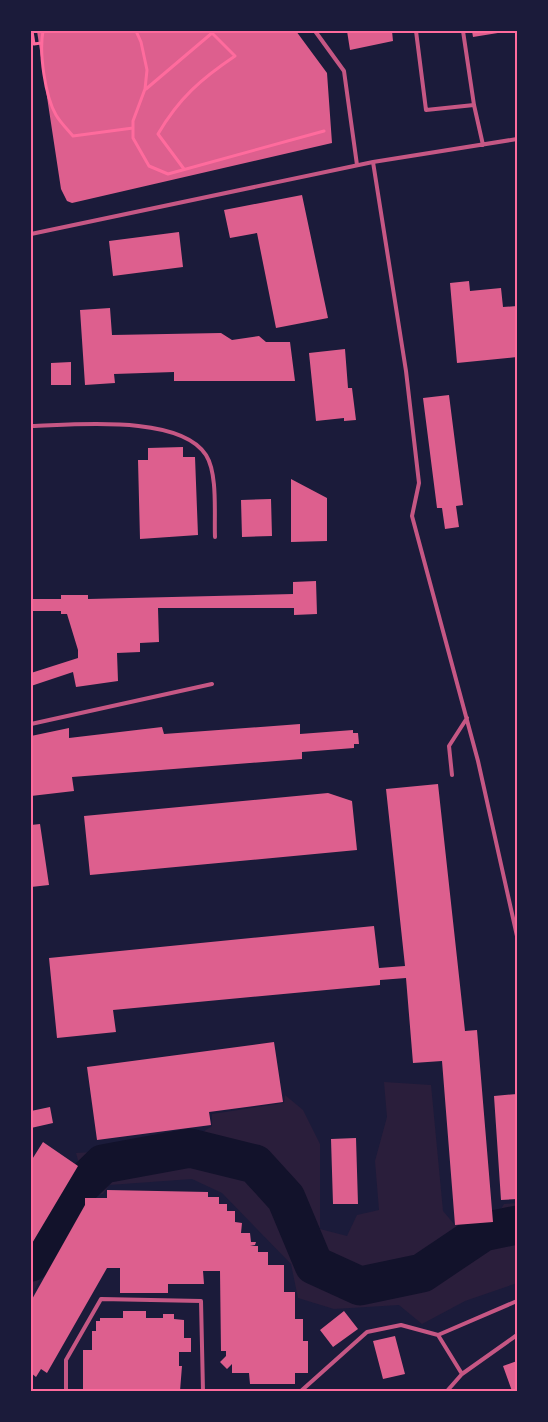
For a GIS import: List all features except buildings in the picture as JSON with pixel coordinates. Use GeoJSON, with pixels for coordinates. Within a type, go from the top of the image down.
{"type":"FeatureCollection","features":[{"type":"Feature","properties":{"kind":"lane"},"geometry":{"type":"LineString","coordinates":[[315,31],[344,70],[357,165]]}},
{"type":"Feature","properties":{"kind":"lane"},"geometry":{"type":"LineString","coordinates":[[416,31],[426,110],[474,105]]}},
{"type":"Feature","properties":{"kind":"lane"},"geometry":{"type":"LineString","coordinates":[[463,31],[482,145]]}},
{"type":"Feature","properties":{"kind":"lane"},"geometry":{"type":"LineString","coordinates":[[31,234],[357,165],[517,139]]}},
{"type":"Feature","properties":{"kind":"lane"},"geometry":{"type":"LineString","coordinates":[[373,162],[406,371],[419,483],[412,516],[467,718],[517,936]]}},
{"type":"Feature","properties":{"kind":"lane"},"geometry":{"type":"LineString","coordinates":[[31,426],[132,425],[178,433],[206,454],[213,476],[215,537]]}},
{"type":"Feature","properties":{"kind":"lane"},"geometry":{"type":"LineString","coordinates":[[31,724],[212,684]]}},
{"type":"Feature","properties":{"kind":"lane"},"geometry":{"type":"LineString","coordinates":[[452,775],[449,746],[467,718]]}},
{"type":"Feature","properties":{"kind":"lane"},"geometry":{"type":"LineString","coordinates":[[66,1391],[66,1360],[101,1299],[201,1301],[203,1391]]}},
{"type":"Feature","properties":{"kind":"lane"},"geometry":{"type":"LineString","coordinates":[[301,1391],[367,1332],[401,1325],[438,1335],[517,1301]]}},
{"type":"Feature","properties":{"kind":"lane"},"geometry":{"type":"LineString","coordinates":[[438,1335],[462,1374]]}},
{"type":"Feature","properties":{"kind":"lane"},"geometry":{"type":"LineString","coordinates":[[447,1391],[462,1374],[517,1335]]}},
{"type":"Feature","properties":{"kind":"path"},"geometry":{"type":"LineString","coordinates":[[32,31],[34,44],[41,43]]}},
{"type":"Feature","properties":{"kind":"path"},"geometry":{"type":"LineString","coordinates":[[43,31],[41,43],[48,95],[56,114],[73,136],[134,128]]}},
{"type":"Feature","properties":{"kind":"path"},"geometry":{"type":"LineString","coordinates":[[136,31],[142,42],[147,70],[145,89],[133,121],[134,138],[149,166],[168,174],[324,131]]}},
{"type":"Feature","properties":{"kind":"path"},"geometry":{"type":"LineString","coordinates":[[145,89],[211,32],[235,56],[196,84],[178,104],[158,134],[184,169]]}},
{"type":"Feature","properties":{"kind":"shaded area"},"geometry":{"type":"Polygon","coordinates":[[[384,1082],[431,1085],[443,1211],[455,1225],[493,1222],[504,1204],[517,1203],[517,1283],[465,1301],[422,1324],[399,1305],[334,1309],[298,1298],[291,1264],[222,1193],[192,1179],[109,1185],[103,1194],[84,1197],[31,1296],[31,1252],[80,1167],[76,1153],[180,1147],[212,1126],[212,1114],[284,1103],[285,1095],[303,1110],[320,1144],[320,1229],[347,1236],[357,1215],[379,1210],[375,1161],[387,1117],[384,1082]]]}},
{"type":"Feature","properties":{"kind":"waterway"},"geometry":{"type":"LineString","coordinates":[[31,1262],[73,1193],[103,1164],[190,1148],[255,1164],[286,1198],[314,1265],[360,1286],[422,1273],[483,1232],[517,1225]]}}]}
